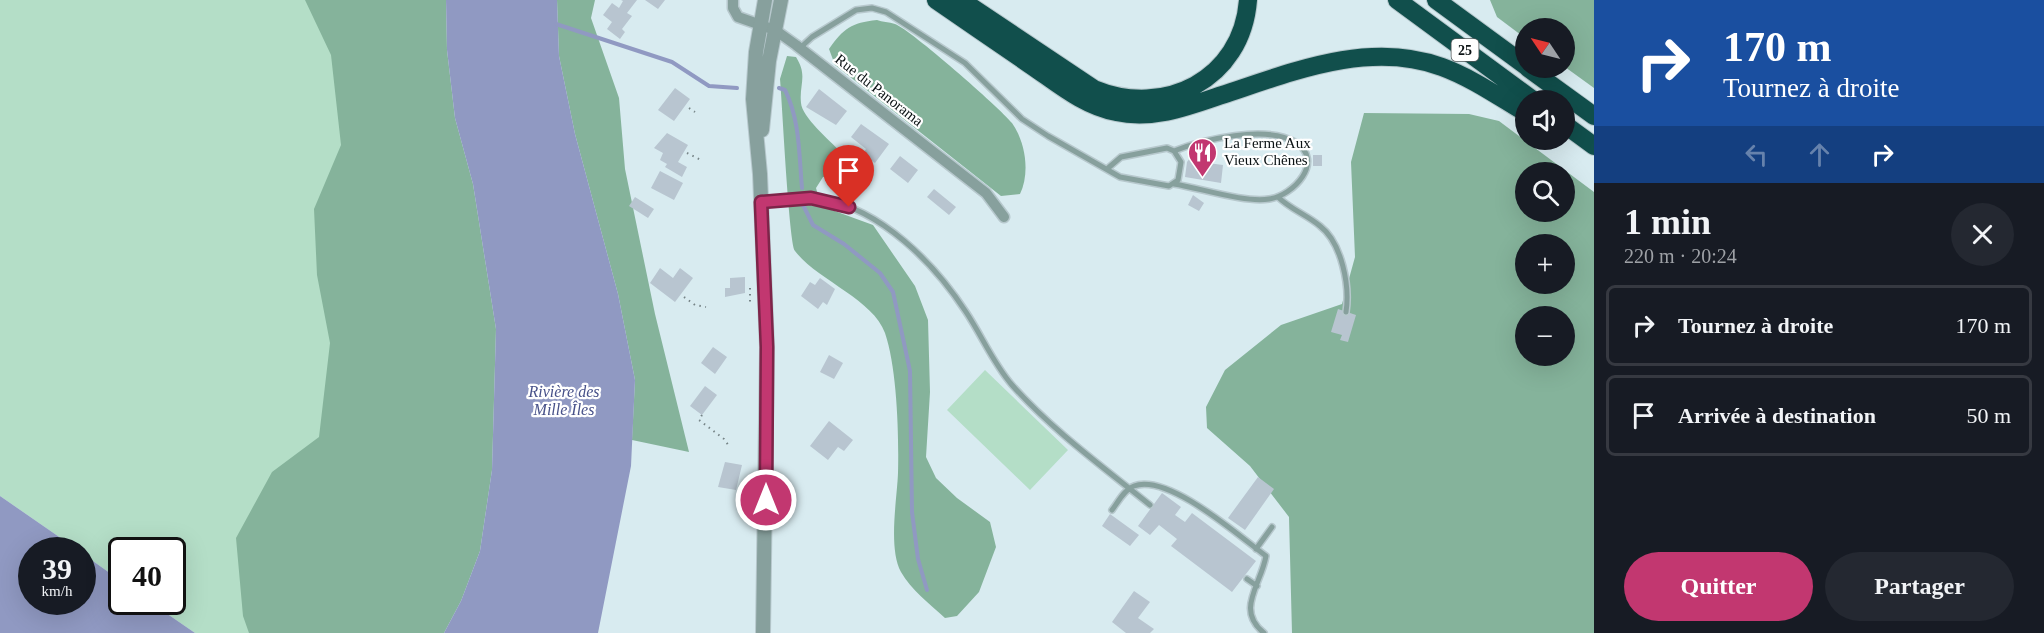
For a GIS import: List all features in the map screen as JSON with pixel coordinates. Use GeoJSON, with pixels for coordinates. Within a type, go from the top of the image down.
{"type":"FeatureCollection","features":[{"type":"Feature","properties":{"kind":"highway"},"geometry":{"type":"LineString","coordinates":[[936,0],[1072,93],[1106,110],[1135,115],[1156,114],[1222,83],[1245,21],[1248,0]]}},
{"type":"Feature","properties":{"kind":"highway"},"geometry":{"type":"LineString","coordinates":[[961,0],[1081,82],[1118,98],[1144,100],[1169,97],[1190,88],[1365,57],[1390,56],[1429,63],[1454,72],[1515,107]]}},
{"type":"Feature","properties":{"kind":"highway","name":"25"},"geometry":{"type":"LineString","coordinates":[[1397,0],[1519,90]]}},
{"type":"Feature","properties":{"kind":"highway","name":"25"},"geometry":{"type":"LineString","coordinates":[[1436,0],[1515,58]]}},
{"type":"Feature","properties":{"kind":"highway"},"geometry":{"type":"LineString","coordinates":[[1460,0],[1479,32]]}},
{"type":"Feature","properties":{"kind":"highway","name":"25"},"geometry":{"type":"LineString","coordinates":[[1542,78],[1594,116]]}},
{"type":"Feature","properties":{"kind":"highway"},"geometry":{"type":"LineString","coordinates":[[1575,132],[1594,146]]}},
{"type":"Feature","properties":{"kind":"highway"},"geometry":{"type":"LineString","coordinates":[[1575,143],[1594,154]]}},
{"type":"Feature","properties":{"kind":"street","name":"Rue du Panorama"},"geometry":{"type":"LineString","coordinates":[[734,0],[733,8],[738,17],[774,30],[800,48],[980,188],[995,202],[1004,217]]}},
{"type":"Feature","properties":{"kind":"street"},"geometry":{"type":"LineString","coordinates":[[763,633],[767,347],[760,174],[753,99],[760,25],[765,0]]}},
{"type":"Feature","properties":{"kind":"street"},"geometry":{"type":"LineString","coordinates":[[760,174],[764,98],[774,30],[782,0]]}},
{"type":"Feature","properties":{"kind":"lane"},"geometry":{"type":"LineString","coordinates":[[800,48],[812,37],[856,10],[872,8],[886,12],[965,63],[1022,119],[1107,169],[1136,181],[1169,186],[1174,184],[1261,200],[1278,197],[1295,187],[1305,174],[1304,150],[1289,139],[1264,135],[1238,136],[1199,142],[1174,151]]}},
{"type":"Feature","properties":{"kind":"lane"},"geometry":{"type":"LineString","coordinates":[[1107,169],[1121,157],[1167,148],[1174,151],[1181,162],[1181,171],[1174,184]]}},
{"type":"Feature","properties":{"kind":"lane"},"geometry":{"type":"LineString","coordinates":[[1278,197],[1320,225],[1333,241],[1345,283],[1346,312]]}},
{"type":"Feature","properties":{"kind":"lane"},"geometry":{"type":"LineString","coordinates":[[761,202],[797,198],[822,199],[861,212],[889,230],[919,256],[950,289],[999,368],[1017,390],[1069,439],[1150,505]]}},
{"type":"Feature","properties":{"kind":"lane"},"geometry":{"type":"LineString","coordinates":[[1112,510],[1129,488],[1146,484],[1182,495],[1266,556],[1249,615],[1253,623],[1264,633]]}},
{"type":"Feature","properties":{"kind":"lane"},"geometry":{"type":"LineString","coordinates":[[1256,549],[1272,527]]}},
{"type":"Feature","properties":{"kind":"lane"},"geometry":{"type":"LineString","coordinates":[[1247,579],[1257,586]]}},
{"type":"Feature","properties":{"kind":"path"},"geometry":{"type":"LineString","coordinates":[[689,108],[695,112]]}},
{"type":"Feature","properties":{"kind":"path"},"geometry":{"type":"LineString","coordinates":[[687,153],[701,160]]}},
{"type":"Feature","properties":{"kind":"path"},"geometry":{"type":"LineString","coordinates":[[750,288],[750,303]]}},
{"type":"Feature","properties":{"kind":"path"},"geometry":{"type":"LineString","coordinates":[[684,297],[695,305],[706,307]]}},
{"type":"Feature","properties":{"kind":"path"},"geometry":{"type":"LineString","coordinates":[[702,415],[699,420],[724,439],[729,446]]}},
{"type":"Feature","properties":{"kind":"green space"},"geometry":{"type":"Polygon","coordinates":[[[0,0],[446,0],[444,633],[195,633],[169,615],[186,615],[186,537],[108,537],[108,572],[96,563],[96,537],[59,537],[0,496],[0,0]]]}},
{"type":"Feature","properties":{"kind":"green space"},"geometry":{"type":"Polygon","coordinates":[[[305,0],[446,0],[447,50],[455,118],[473,184],[496,329],[492,470],[480,551],[461,601],[444,633],[249,633],[243,616],[236,538],[272,472],[319,437],[330,343],[317,275],[314,209],[341,145],[331,55],[305,0]]]}},
{"type":"Feature","properties":{"kind":"green space"},"geometry":{"type":"Polygon","coordinates":[[[557,0],[595,0],[591,18],[619,98],[625,169],[655,314],[689,452],[632,440],[635,380],[618,294],[575,134],[559,56],[557,0]]]}},
{"type":"Feature","properties":{"kind":"green space"},"geometry":{"type":"Polygon","coordinates":[[[1490,0],[1594,0],[1594,88],[1575,74],[1575,18],[1515,18],[1515,30],[1497,17],[1490,0]]]}},
{"type":"Feature","properties":{"kind":"green space"},"geometry":{"type":"Polygon","coordinates":[[[877,20],[895,24],[904,29],[974,87],[1012,123],[1021,140],[1025,158],[1025,177],[1020,194],[1001,196],[835,65],[829,49],[839,36],[854,25],[877,20]]]}},
{"type":"Feature","properties":{"kind":"green space"},"geometry":{"type":"Polygon","coordinates":[[[787,56],[796,57],[802,70],[801,103],[806,115],[840,151],[839,174],[823,177],[816,188],[821,206],[873,225],[915,286],[928,320],[930,392],[926,457],[936,478],[957,498],[990,522],[996,547],[979,592],[957,616],[945,618],[927,602],[905,579],[897,562],[894,537],[898,473],[895,382],[885,333],[879,321],[869,310],[817,271],[795,251],[788,199],[780,79],[787,56]]]}},
{"type":"Feature","properties":{"kind":"green space"},"geometry":{"type":"Polygon","coordinates":[[[1364,113],[1469,114],[1499,121],[1515,133],[1515,150],[1538,150],[1554,162],[1515,162],[1515,222],[1575,222],[1575,178],[1594,192],[1594,633],[1292,633],[1289,517],[1250,466],[1207,428],[1206,407],[1225,370],[1281,325],[1342,304],[1355,257],[1351,162],[1364,113]]]}},
{"type":"Feature","properties":{"kind":"green space"},"geometry":{"type":"Polygon","coordinates":[[[985,370],[1068,450],[1030,490],[947,410],[985,370]]]}},
{"type":"Feature","properties":{"kind":"water","name":"Rivière des Mille Îles"},"geometry":{"type":"Polygon","coordinates":[[[446,0],[557,0],[559,56],[575,134],[618,294],[635,380],[631,466],[598,633],[444,633],[461,601],[480,551],[492,470],[496,329],[473,184],[455,118],[447,50],[446,0]]]}},
{"type":"Feature","properties":{"kind":"water"},"geometry":{"type":"Polygon","coordinates":[[[0,496],[59,537],[18,537],[18,615],[96,615],[96,563],[108,572],[108,615],[169,615],[195,633],[0,633],[0,496]]]}},
{"type":"Feature","properties":{"kind":"building"},"geometry":{"type":"Polygon","coordinates":[[[621,0],[637,0],[627,13],[632,16],[622,29],[625,32],[620,39],[607,29],[612,22],[603,15],[612,3],[619,8],[623,1],[621,0]]]}},
{"type":"Feature","properties":{"kind":"building"},"geometry":{"type":"Polygon","coordinates":[[[645,0],[665,0],[658,9],[645,0]]]}},
{"type":"Feature","properties":{"kind":"building"},"geometry":{"type":"Polygon","coordinates":[[[675,88],[690,99],[674,121],[658,110],[675,88]]]}},
{"type":"Feature","properties":{"kind":"building"},"geometry":{"type":"Polygon","coordinates":[[[819,89],[847,111],[836,125],[806,107],[819,89]]]}},
{"type":"Feature","properties":{"kind":"building"},"geometry":{"type":"Polygon","coordinates":[[[861,124],[889,144],[875,163],[863,153],[866,149],[851,137],[861,124]]]}},
{"type":"Feature","properties":{"kind":"building"},"geometry":{"type":"Polygon","coordinates":[[[667,133],[688,145],[678,162],[687,167],[682,177],[665,167],[667,164],[660,160],[663,153],[654,148],[667,133]]]}},
{"type":"Feature","properties":{"kind":"building"},"geometry":{"type":"Polygon","coordinates":[[[1194,148],[1202,148],[1200,162],[1223,165],[1221,183],[1185,177],[1187,162],[1193,158],[1194,148]]]}},
{"type":"Feature","properties":{"kind":"building"},"geometry":{"type":"Polygon","coordinates":[[[1313,155],[1322,155],[1322,166],[1313,166],[1313,155]]]}},
{"type":"Feature","properties":{"kind":"building"},"geometry":{"type":"Polygon","coordinates":[[[900,156],[918,170],[908,183],[890,169],[900,156]]]}},
{"type":"Feature","properties":{"kind":"building"},"geometry":{"type":"Polygon","coordinates":[[[660,171],[683,183],[674,200],[651,188],[660,171]]]}},
{"type":"Feature","properties":{"kind":"building"},"geometry":{"type":"Polygon","coordinates":[[[934,189],[956,207],[949,215],[927,197],[934,189]]]}},
{"type":"Feature","properties":{"kind":"building"},"geometry":{"type":"Polygon","coordinates":[[[1193,195],[1204,203],[1199,211],[1188,205],[1193,195]]]}},
{"type":"Feature","properties":{"kind":"building"},"geometry":{"type":"Polygon","coordinates":[[[635,197],[654,209],[648,218],[629,206],[635,197]]]}},
{"type":"Feature","properties":{"kind":"building"},"geometry":{"type":"Polygon","coordinates":[[[660,268],[673,278],[680,268],[693,278],[675,302],[650,283],[660,268]]]}},
{"type":"Feature","properties":{"kind":"building"},"geometry":{"type":"Polygon","coordinates":[[[745,277],[745,293],[725,297],[725,288],[730,288],[730,278],[745,277]]]}},
{"type":"Feature","properties":{"kind":"building"},"geometry":{"type":"Polygon","coordinates":[[[820,278],[835,289],[827,305],[823,302],[818,309],[801,296],[810,282],[815,285],[820,278]]]}},
{"type":"Feature","properties":{"kind":"building"},"geometry":{"type":"Polygon","coordinates":[[[1338,309],[1356,315],[1348,342],[1340,340],[1342,335],[1331,332],[1338,309]]]}},
{"type":"Feature","properties":{"kind":"building"},"geometry":{"type":"Polygon","coordinates":[[[713,347],[727,357],[715,374],[701,363],[713,347]]]}},
{"type":"Feature","properties":{"kind":"building"},"geometry":{"type":"Polygon","coordinates":[[[829,355],[843,363],[834,379],[820,372],[829,355]]]}},
{"type":"Feature","properties":{"kind":"building"},"geometry":{"type":"Polygon","coordinates":[[[705,386],[717,395],[702,415],[690,406],[705,386]]]}},
{"type":"Feature","properties":{"kind":"building"},"geometry":{"type":"Polygon","coordinates":[[[829,421],[853,440],[844,451],[838,447],[828,460],[810,446],[829,421]]]}},
{"type":"Feature","properties":{"kind":"building"},"geometry":{"type":"Polygon","coordinates":[[[725,462],[742,465],[736,490],[718,487],[725,462]]]}},
{"type":"Feature","properties":{"kind":"building"},"geometry":{"type":"Polygon","coordinates":[[[1258,477],[1274,489],[1245,530],[1228,518],[1258,477]]]}},
{"type":"Feature","properties":{"kind":"building"},"geometry":{"type":"Polygon","coordinates":[[[1162,493],[1181,507],[1175,515],[1185,522],[1192,513],[1256,561],[1232,592],[1171,546],[1177,539],[1159,525],[1150,535],[1138,526],[1162,493]]]}},
{"type":"Feature","properties":{"kind":"building"},"geometry":{"type":"Polygon","coordinates":[[[1110,514],[1139,535],[1130,546],[1102,526],[1110,514]]]}},
{"type":"Feature","properties":{"kind":"building"},"geometry":{"type":"Polygon","coordinates":[[[1134,591],[1150,602],[1138,618],[1154,629],[1150,633],[1126,633],[1112,622],[1134,591]]]}},
{"type":"Feature","properties":{"kind":"waterway"},"geometry":{"type":"LineString","coordinates":[[556,24],[672,62],[709,86],[737,88]]}},
{"type":"Feature","properties":{"kind":"waterway"},"geometry":{"type":"LineString","coordinates":[[779,88],[785,90],[794,113],[802,188]]}},
{"type":"Feature","properties":{"kind":"waterway"},"geometry":{"type":"LineString","coordinates":[[803,205],[813,225],[844,244],[880,273],[893,292],[910,371],[912,512],[918,559],[927,590]]}},
{"type":"Feature","properties":{"kind":"place","name":"La Ferme Aux Vieux Chênes"},"geometry":{"type":"Point","coordinates":[1203,178]}},
{"type":"Feature","properties":{"kind":"route"},"geometry":{"type":"LineString","coordinates":[[766,500],[767,347],[761,202],[811,198],[849,207]]}}]}
